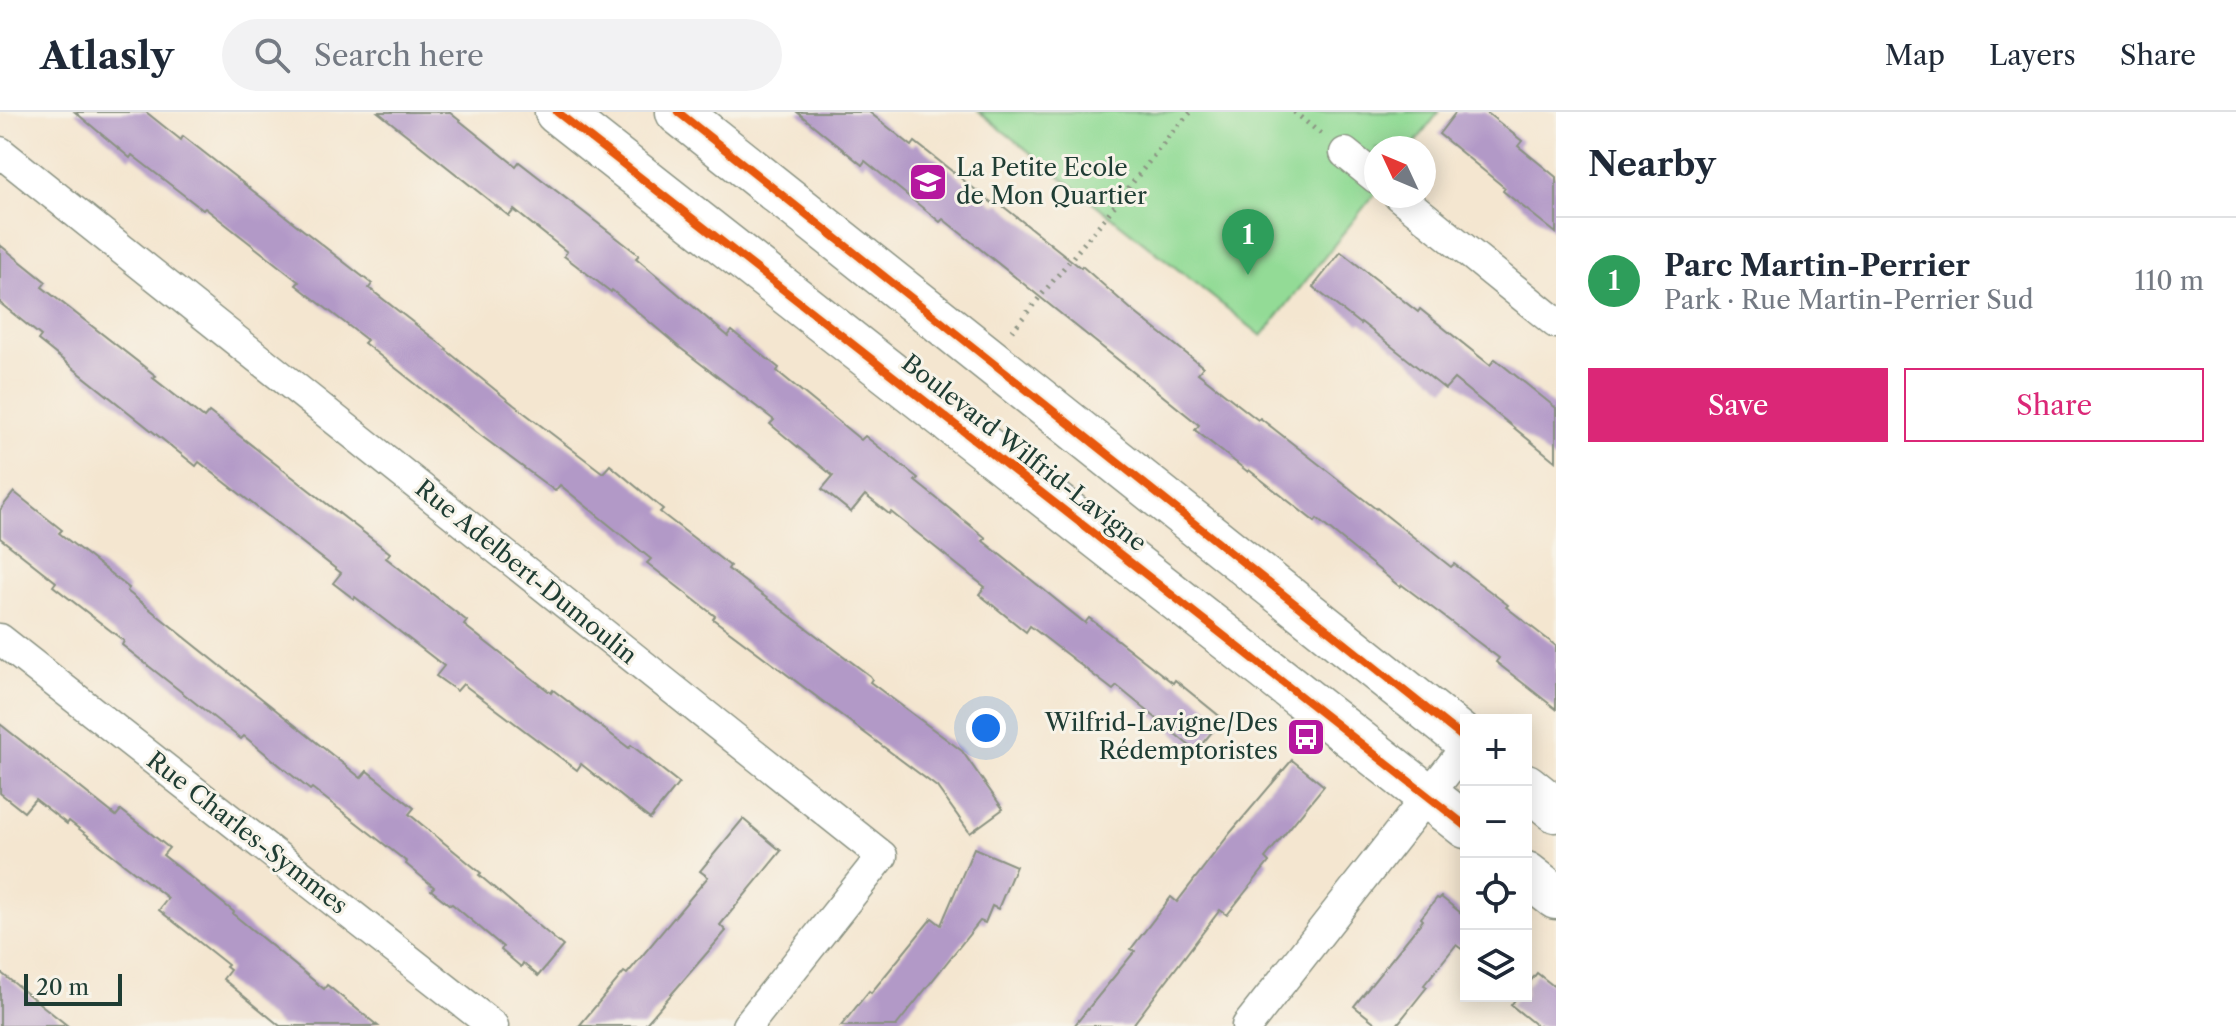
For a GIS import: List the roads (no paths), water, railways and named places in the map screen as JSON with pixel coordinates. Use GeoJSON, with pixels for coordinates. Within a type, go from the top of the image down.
{"type":"FeatureCollection","features":[{"type":"Feature","properties":{"kind":"main road","name":"Boulevard Wilfrid-Lavigne"},"geometry":{"type":"LineString","coordinates":[[557,112],[1460,821]]}},
{"type":"Feature","properties":{"kind":"main road","name":"Boulevard Wilfrid-Lavigne"},"geometry":{"type":"LineString","coordinates":[[678,112],[1460,735]]}},
{"type":"Feature","properties":{"kind":"main road"},"geometry":{"type":"LineString","coordinates":[[1532,791],[1556,810]]}},
{"type":"Feature","properties":{"kind":"main road"},"geometry":{"type":"LineString","coordinates":[[1532,879],[1556,897]]}},
{"type":"Feature","properties":{"kind":"street","name":"Rue Adelbert-Dumoulin"},"geometry":{"type":"LineString","coordinates":[[0,152],[882,856],[747,1026]]}},
{"type":"Feature","properties":{"kind":"street"},"geometry":{"type":"LineString","coordinates":[[1345,153],[1364,168]]}},
{"type":"Feature","properties":{"kind":"street"},"geometry":{"type":"LineString","coordinates":[[1414,208],[1556,323]]}},
{"type":"Feature","properties":{"kind":"street","name":"Rue Charles-Symmes"},"geometry":{"type":"LineString","coordinates":[[0,639],[493,1026]]}},
{"type":"Feature","properties":{"kind":"street"},"geometry":{"type":"LineString","coordinates":[[1247,1026],[1460,755]]}},
{"type":"Feature","properties":{"kind":"place","name":"La Petite Ecole de Mon Quartier"},"geometry":{"type":"Point","coordinates":[928,182]}},
{"type":"Feature","properties":{"kind":"place","name":"Parc Martin-Perrier"},"geometry":{"type":"Point","coordinates":[1248,275]}},
{"type":"Feature","properties":{"kind":"place","name":"Wilfrid-Lavigne/Des Rédemptoristes"},"geometry":{"type":"Point","coordinates":[1306,737]}}]}
